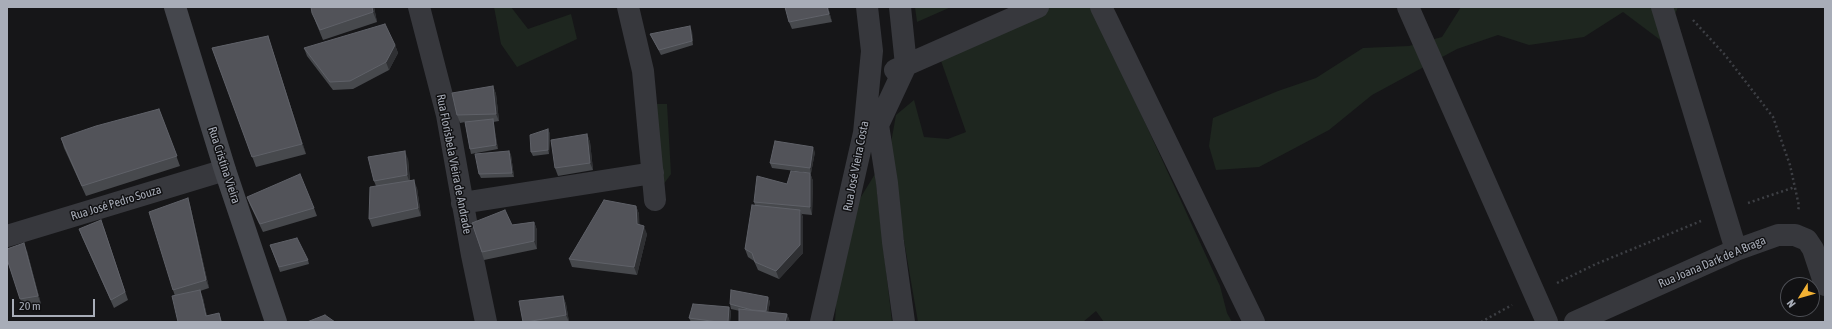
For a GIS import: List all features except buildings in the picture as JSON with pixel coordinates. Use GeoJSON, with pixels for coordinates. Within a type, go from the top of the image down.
{"type":"FeatureCollection","features":[{"type":"Feature","properties":{"kind":"street","name":"Rua Cristina Vieira"},"geometry":{"type":"LineString","coordinates":[[175,7],[225,170],[276,322]]}},
{"type":"Feature","properties":{"kind":"street","name":"Rua Florisbela Vieira de Andrade"},"geometry":{"type":"LineString","coordinates":[[419,7],[446,115],[486,322]]}},
{"type":"Feature","properties":{"kind":"street"},"geometry":{"type":"LineString","coordinates":[[628,7],[643,71],[655,200]]}},
{"type":"Feature","properties":{"kind":"street","name":"Rua José Vieira Costa"},"geometry":{"type":"LineString","coordinates":[[820,322],[864,133],[872,51],[867,7]]}},
{"type":"Feature","properties":{"kind":"street"},"geometry":{"type":"LineString","coordinates":[[900,7],[906,65],[878,125],[887,183],[893,242],[904,322]]}},
{"type":"Feature","properties":{"kind":"street"},"geometry":{"type":"LineString","coordinates":[[869,81],[1038,7]]}},
{"type":"Feature","properties":{"kind":"street"},"geometry":{"type":"LineString","coordinates":[[1101,7],[1254,322]]}},
{"type":"Feature","properties":{"kind":"street"},"geometry":{"type":"LineString","coordinates":[[1408,7],[1547,322]]}},
{"type":"Feature","properties":{"kind":"street"},"geometry":{"type":"LineString","coordinates":[[1662,7],[1736,250]]}},
{"type":"Feature","properties":{"kind":"street","name":"Rua José Pedro Souza"},"geometry":{"type":"LineString","coordinates":[[7,236],[225,170]]}},
{"type":"Feature","properties":{"kind":"street"},"geometry":{"type":"LineString","coordinates":[[462,203],[653,173]]}},
{"type":"Feature","properties":{"kind":"street","name":"Rua Joana Dark de A Braga"},"geometry":{"type":"LineString","coordinates":[[1575,322],[1736,250],[1778,235],[1795,235]]}},
{"type":"Feature","properties":{"kind":"street"},"geometry":{"type":"LineString","coordinates":[[1795,235],[1807,240],[1813,248],[1825,285]]}},
{"type":"Feature","properties":{"kind":"path"},"geometry":{"type":"LineString","coordinates":[[1689,16],[1725,55],[1773,117],[1790,165],[1799,206],[1795,235]]}},
{"type":"Feature","properties":{"kind":"path"},"geometry":{"type":"LineString","coordinates":[[1481,322],[1596,264],[1724,211],[1795,187]]}},
{"type":"Feature","properties":{"kind":"shaded area"},"geometry":{"type":"Polygon","coordinates":[[[494,7],[511,7],[528,29],[571,14],[577,39],[517,67],[501,44],[494,7]]]}},
{"type":"Feature","properties":{"kind":"shaded area"},"geometry":{"type":"Polygon","coordinates":[[[915,7],[951,7],[917,22],[915,7]]]}},
{"type":"Feature","properties":{"kind":"shaded area"},"geometry":{"type":"Polygon","coordinates":[[[1051,7],[1092,7],[1220,286],[1227,313],[1232,322],[1104,322],[1096,311],[1083,322],[918,322],[889,154],[896,115],[914,100],[924,137],[948,139],[966,132],[939,55],[1051,7]]]}},
{"type":"Feature","properties":{"kind":"shaded area"},"geometry":{"type":"Polygon","coordinates":[[[1461,7],[1678,7],[1663,42],[1623,12],[1584,37],[1529,45],[1498,35],[1457,49],[1372,95],[1329,130],[1259,167],[1216,170],[1209,146],[1213,118],[1278,91],[1316,78],[1363,48],[1409,46],[1442,37],[1461,7]]]}},
{"type":"Feature","properties":{"kind":"shaded area"},"geometry":{"type":"Polygon","coordinates":[[[656,104],[667,104],[671,174],[663,185],[656,104]]]}},
{"type":"Feature","properties":{"kind":"shaded area"},"geometry":{"type":"Polygon","coordinates":[[[875,174],[892,322],[835,322],[837,285],[856,205],[875,174]]]}}]}
